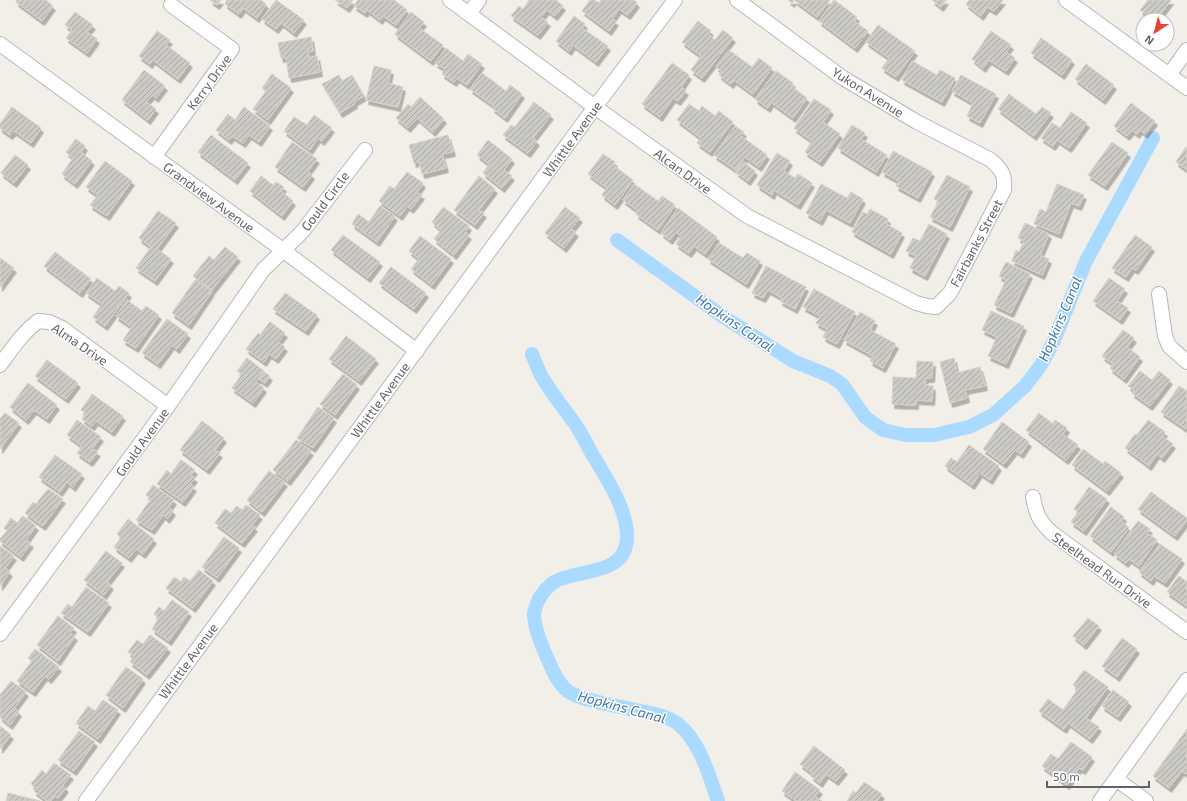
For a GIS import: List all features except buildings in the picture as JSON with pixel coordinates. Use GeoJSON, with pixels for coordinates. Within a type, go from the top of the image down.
{"type":"FeatureCollection","features":[{"type":"Feature","properties":{"kind":"street","name":"Alcan Drive"},"geometry":{"type":"LineString","coordinates":[[450,0],[594,108],[747,216],[916,303],[936,307]]}},
{"type":"Feature","properties":{"kind":"street"},"geometry":{"type":"LineString","coordinates":[[469,14],[479,0]]}},
{"type":"Feature","properties":{"kind":"street","name":"Whittle Avenue"},"geometry":{"type":"LineString","coordinates":[[86,801],[594,108],[675,0]]}},
{"type":"Feature","properties":{"kind":"street","name":"Yukon Avenue"},"geometry":{"type":"LineString","coordinates":[[737,0],[843,78],[917,122],[991,160],[1000,168],[1004,175]]}},
{"type":"Feature","properties":{"kind":"street"},"geometry":{"type":"LineString","coordinates":[[1066,0],[1187,88]]}},
{"type":"Feature","properties":{"kind":"street","name":"Kerry Drive"},"geometry":{"type":"LineString","coordinates":[[154,157],[232,49],[171,5]]}},
{"type":"Feature","properties":{"kind":"street","name":"Grandview Avenue"},"geometry":{"type":"LineString","coordinates":[[0,44],[284,251],[417,351]]}},
{"type":"Feature","properties":{"kind":"street"},"geometry":{"type":"LineString","coordinates":[[1169,75],[1187,50]]}},
{"type":"Feature","properties":{"kind":"street","name":"Gould Circle"},"geometry":{"type":"LineString","coordinates":[[284,251],[302,232],[365,150]]}},
{"type":"Feature","properties":{"kind":"street","name":"Fairbanks Street"},"geometry":{"type":"LineString","coordinates":[[936,307],[950,293],[1004,190],[1004,175]]}},
{"type":"Feature","properties":{"kind":"street","name":"Gould Avenue"},"geometry":{"type":"LineString","coordinates":[[0,634],[168,406],[263,270],[284,251]]}},
{"type":"Feature","properties":{"kind":"street"},"geometry":{"type":"LineString","coordinates":[[1158,294],[1165,336],[1169,346],[1187,362]]}},
{"type":"Feature","properties":{"kind":"street","name":"Alma Drive"},"geometry":{"type":"LineString","coordinates":[[0,365],[22,334],[38,321],[49,322],[62,328],[168,406]]}},
{"type":"Feature","properties":{"kind":"street","name":"Steelhead Run Drive"},"geometry":{"type":"LineString","coordinates":[[1033,497],[1036,511],[1042,523],[1052,534],[1187,632]]}},
{"type":"Feature","properties":{"kind":"street"},"geometry":{"type":"LineString","coordinates":[[1100,801],[1187,680]]}},
{"type":"Feature","properties":{"kind":"street"},"geometry":{"type":"LineString","coordinates":[[1116,779],[1146,801]]}},
{"type":"Feature","properties":{"kind":"waterway","name":"Hopkins Canal"},"geometry":{"type":"LineString","coordinates":[[617,240],[722,316],[793,361],[830,376],[842,384],[865,417],[883,430],[906,435],[934,435],[969,427],[993,415],[1025,386],[1041,365],[1053,343],[1086,261],[1153,138]]}},
{"type":"Feature","properties":{"kind":"waterway","name":"Hopkins Canal"},"geometry":{"type":"LineString","coordinates":[[532,354],[549,389],[577,427],[615,494],[624,516],[627,538],[625,550],[619,559],[611,565],[555,581],[543,592],[537,604],[534,615],[536,629],[543,649],[557,678],[569,692],[576,696],[658,715],[677,723],[685,730],[698,749],[718,801]]}}]}
